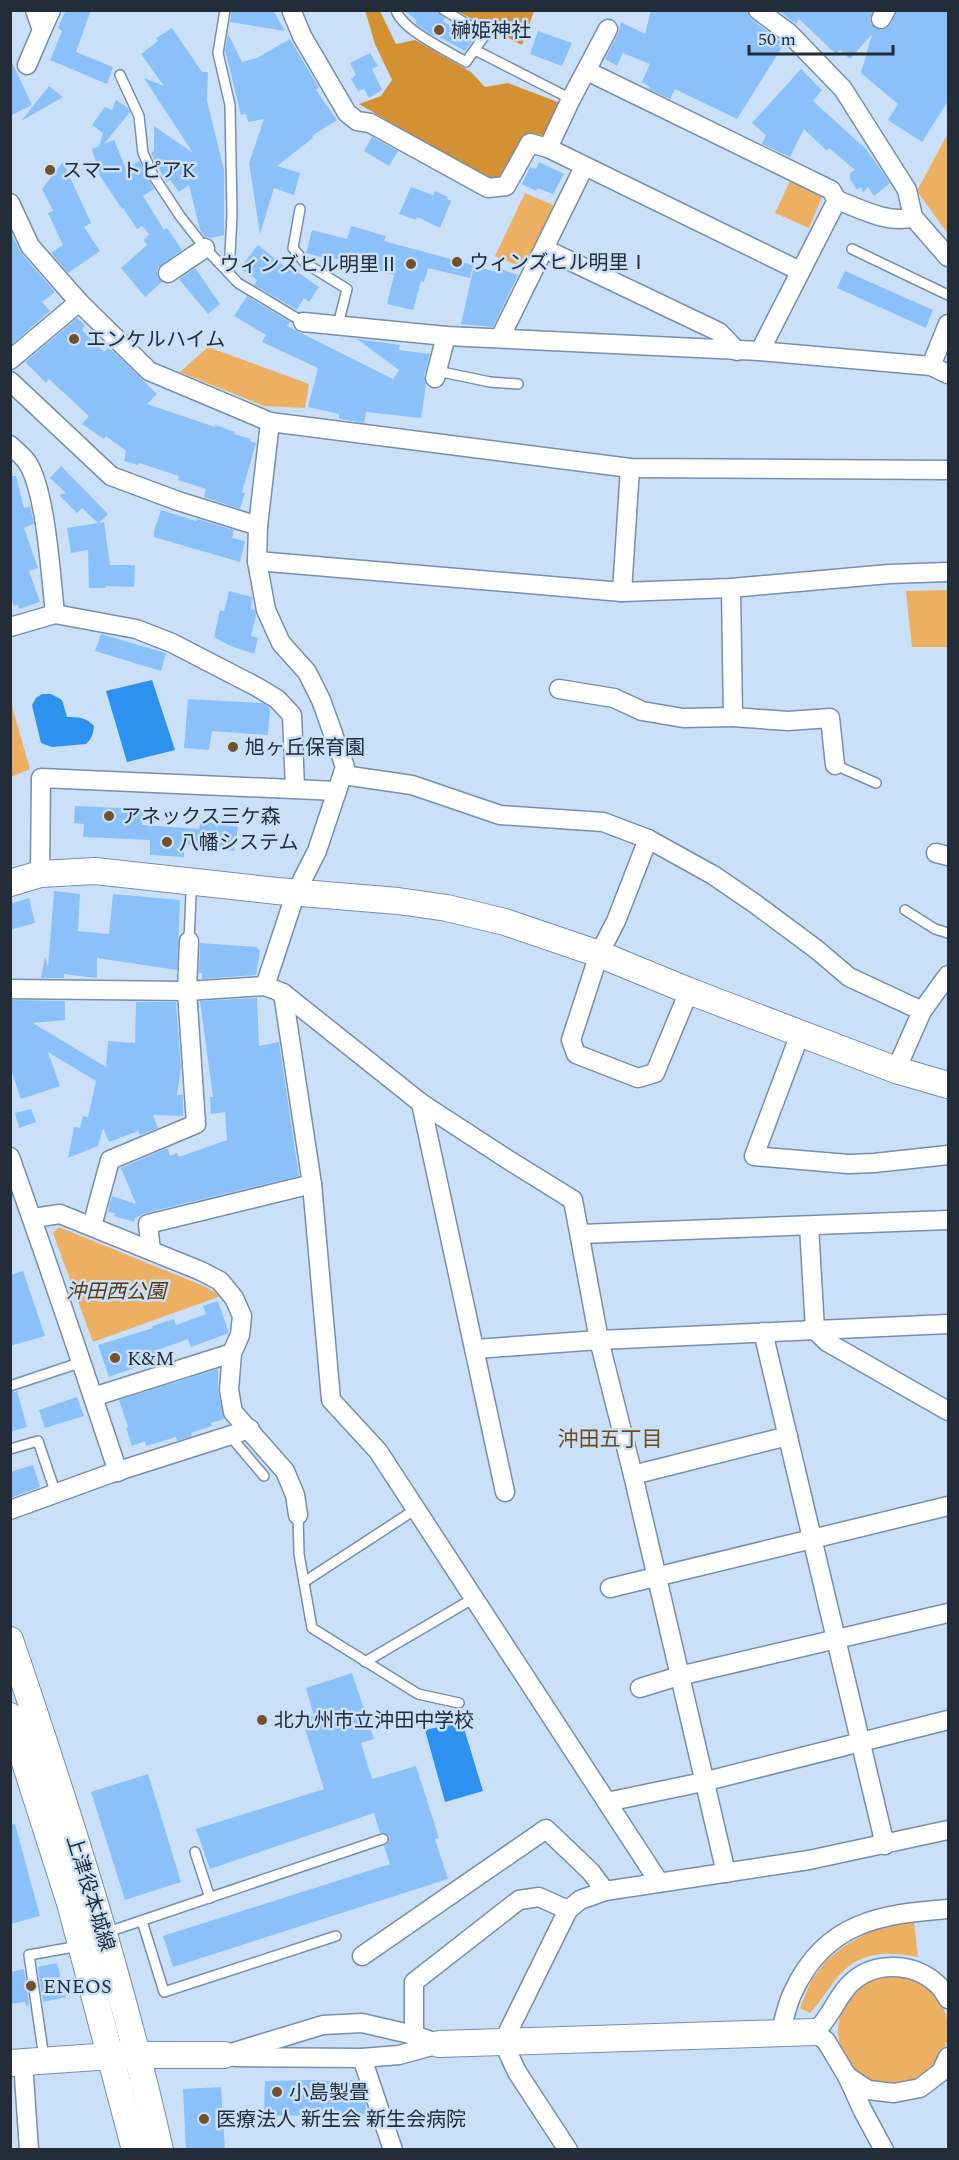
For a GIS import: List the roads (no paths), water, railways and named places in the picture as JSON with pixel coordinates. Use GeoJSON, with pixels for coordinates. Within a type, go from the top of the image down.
{"type":"FeatureCollection","features":[{"type":"Feature","properties":{"kind":"street"},"geometry":{"type":"LineString","coordinates":[[35,10],[42,30]]}},
{"type":"Feature","properties":{"kind":"street"},"geometry":{"type":"LineString","coordinates":[[24,65],[51,10]]}},
{"type":"Feature","properties":{"kind":"street"},"geometry":{"type":"LineString","coordinates":[[758,10],[789,33],[843,90],[907,190],[913,217],[948,257]]}},
{"type":"Feature","properties":{"kind":"street"},"geometry":{"type":"LineString","coordinates":[[293,11],[302,36],[347,113],[357,121],[370,123],[488,188],[506,186],[530,143],[548,148],[800,271]]}},
{"type":"Feature","properties":{"kind":"street"},"geometry":{"type":"LineString","coordinates":[[548,148],[608,29]]}},
{"type":"Feature","properties":{"kind":"street"},"geometry":{"type":"LineString","coordinates":[[587,71],[831,190],[837,200],[871,213],[902,221],[913,217]]}},
{"type":"Feature","properties":{"kind":"street"},"geometry":{"type":"LineString","coordinates":[[500,338],[584,167]]}},
{"type":"Feature","properties":{"kind":"street"},"geometry":{"type":"LineString","coordinates":[[760,351],[837,200]]}},
{"type":"Feature","properties":{"kind":"street"},"geometry":{"type":"LineString","coordinates":[[10,203],[30,246],[79,302],[149,371],[270,422],[630,468],[948,470]]}},
{"type":"Feature","properties":{"kind":"street"},"geometry":{"type":"LineString","coordinates":[[168,273],[205,248]]}},
{"type":"Feature","properties":{"kind":"street"},"geometry":{"type":"LineString","coordinates":[[545,249],[719,333],[737,351]]}},
{"type":"Feature","properties":{"kind":"street"},"geometry":{"type":"LineString","coordinates":[[10,360],[79,302]]}},
{"type":"Feature","properties":{"kind":"street"},"geometry":{"type":"LineString","coordinates":[[303,322],[446,336],[760,351],[931,366],[948,374]]}},
{"type":"Feature","properties":{"kind":"street"},"geometry":{"type":"LineString","coordinates":[[931,366],[948,324]]}},
{"type":"Feature","properties":{"kind":"street"},"geometry":{"type":"LineString","coordinates":[[436,375],[446,336]]}},
{"type":"Feature","properties":{"kind":"street"},"geometry":{"type":"LineString","coordinates":[[10,381],[111,476],[178,501],[258,526]]}},
{"type":"Feature","properties":{"kind":"street"},"geometry":{"type":"LineString","coordinates":[[265,986],[296,892],[316,851],[345,766],[321,700],[307,672],[281,643],[266,610],[258,561],[258,526],[270,422]]}},
{"type":"Feature","properties":{"kind":"street"},"geometry":{"type":"LineString","coordinates":[[10,446],[27,462],[36,482],[44,522],[55,614]]}},
{"type":"Feature","properties":{"kind":"street"},"geometry":{"type":"LineString","coordinates":[[622,592],[630,468]]}},
{"type":"Feature","properties":{"kind":"street"},"geometry":{"type":"LineString","coordinates":[[258,561],[622,592],[731,588],[889,574],[948,572]]}},
{"type":"Feature","properties":{"kind":"street"},"geometry":{"type":"LineString","coordinates":[[731,588],[733,717]]}},
{"type":"Feature","properties":{"kind":"street"},"geometry":{"type":"LineString","coordinates":[[10,627],[55,614],[136,628],[172,643],[277,699],[292,715],[295,788]]}},
{"type":"Feature","properties":{"kind":"street"},"geometry":{"type":"LineString","coordinates":[[559,689],[614,698],[642,711],[683,718],[733,717],[788,721],[830,718],[835,765]]}},
{"type":"Feature","properties":{"kind":"street"},"geometry":{"type":"LineString","coordinates":[[40,874],[41,778],[295,788],[340,783],[412,785],[500,815],[603,822],[648,838],[713,875],[746,897],[816,949],[849,977],[922,1011]]}},
{"type":"Feature","properties":{"kind":"street"},"geometry":{"type":"LineString","coordinates":[[648,838],[616,921],[599,954],[572,1040],[576,1053],[638,1078],[655,1073],[689,992]]}},
{"type":"Feature","properties":{"kind":"street"},"geometry":{"type":"LineString","coordinates":[[10,883],[40,874],[96,871],[398,901],[447,908],[505,921],[599,954],[689,992],[896,1071],[948,1085]]}},
{"type":"Feature","properties":{"kind":"street"},"geometry":{"type":"LineString","coordinates":[[92,1226],[110,1160],[196,1124],[187,991],[189,941]]}},
{"type":"Feature","properties":{"kind":"street"},"geometry":{"type":"LineString","coordinates":[[896,1071],[922,1011],[948,975]]}},
{"type":"Feature","properties":{"kind":"street"},"geometry":{"type":"LineString","coordinates":[[10,989],[187,991],[265,986],[283,993],[421,1103],[573,1200],[599,1340],[726,1873]]}},
{"type":"Feature","properties":{"kind":"street"},"geometry":{"type":"LineString","coordinates":[[283,993],[312,1184],[331,1400],[378,1451],[659,1882]]}},
{"type":"Feature","properties":{"kind":"street"},"geometry":{"type":"LineString","coordinates":[[800,1034],[754,1156],[874,1164],[948,1155]]}},
{"type":"Feature","properties":{"kind":"street"},"geometry":{"type":"LineString","coordinates":[[421,1103],[505,1492]]}},
{"type":"Feature","properties":{"kind":"street"},"geometry":{"type":"LineString","coordinates":[[10,1157],[33,1218],[118,1472]]}},
{"type":"Feature","properties":{"kind":"street"},"geometry":{"type":"LineString","coordinates":[[152,1250],[148,1224],[312,1184]]}},
{"type":"Feature","properties":{"kind":"street"},"geometry":{"type":"LineString","coordinates":[[33,1218],[60,1214],[201,1270],[220,1281],[234,1298],[242,1316],[240,1335],[231,1353],[229,1389],[233,1412],[285,1471],[295,1495],[298,1515]]}},
{"type":"Feature","properties":{"kind":"street"},"geometry":{"type":"LineString","coordinates":[[581,1234],[948,1220]]}},
{"type":"Feature","properties":{"kind":"street"},"geometry":{"type":"LineString","coordinates":[[809,1226],[815,1330],[827,1342],[948,1411]]}},
{"type":"Feature","properties":{"kind":"street"},"geometry":{"type":"LineString","coordinates":[[475,1349],[599,1340],[948,1324]]}},
{"type":"Feature","properties":{"kind":"street"},"geometry":{"type":"LineString","coordinates":[[764,1332],[885,1845]]}},
{"type":"Feature","properties":{"kind":"street"},"geometry":{"type":"LineString","coordinates":[[93,1397],[231,1353]]}},
{"type":"Feature","properties":{"kind":"street"},"geometry":{"type":"LineString","coordinates":[[10,1510],[250,1429]]}},
{"type":"Feature","properties":{"kind":"street"},"geometry":{"type":"LineString","coordinates":[[633,1475],[788,1436]]}},
{"type":"Feature","properties":{"kind":"street"},"geometry":{"type":"LineString","coordinates":[[610,1588],[948,1506]]}},
{"type":"Feature","properties":{"kind":"street"},"geometry":{"type":"LineString","coordinates":[[640,1688],[680,1676],[948,1612]]}},
{"type":"Feature","properties":{"kind":"street","name":"上津役本城線"},"geometry":{"type":"LineString","coordinates":[[10,1640],[92,1939],[112,2057],[135,2150]]}},
{"type":"Feature","properties":{"kind":"street","name":"上津役本城線"},"geometry":{"type":"LineString","coordinates":[[10,1716],[92,1939],[139,2055],[160,2150]]}},
{"type":"Feature","properties":{"kind":"street"},"geometry":{"type":"LineString","coordinates":[[607,1802],[704,1782],[948,1720]]}},
{"type":"Feature","properties":{"kind":"street"},"geometry":{"type":"LineString","coordinates":[[362,1956],[546,1829],[591,1872],[605,1891]]}},
{"type":"Feature","properties":{"kind":"street"},"geometry":{"type":"LineString","coordinates":[[503,2042],[568,1910],[580,1900],[605,1891],[809,1860],[948,1830]]}},
{"type":"Feature","properties":{"kind":"street"},"geometry":{"type":"LineString","coordinates":[[414,2036],[414,1982],[519,1900],[539,1897],[568,1910]]}},
{"type":"Feature","properties":{"kind":"street"},"geometry":{"type":"LineString","coordinates":[[780,2034],[794,1990],[815,1957],[836,1936],[856,1924],[884,1917],[914,1911],[948,1909]]}},
{"type":"Feature","properties":{"kind":"street"},"geometry":{"type":"LineString","coordinates":[[29,2150],[26,2062],[139,2055],[362,2058],[399,2055],[439,2044],[815,2032],[827,2022],[848,1986],[868,1971],[893,1966],[916,1970],[938,1984],[948,1999]]}},
{"type":"Feature","properties":{"kind":"street"},"geometry":{"type":"LineString","coordinates":[[224,2055],[323,2025],[362,2023],[439,2044]]}},
{"type":"Feature","properties":{"kind":"street"},"geometry":{"type":"LineString","coordinates":[[815,2032],[826,2041],[847,2076],[884,2150]]}},
{"type":"Feature","properties":{"kind":"street"},"geometry":{"type":"LineString","coordinates":[[503,2042],[517,2072],[568,2150]]}},
{"type":"Feature","properties":{"kind":"street"},"geometry":{"type":"LineString","coordinates":[[847,2076],[868,2090],[894,2093],[920,2088],[940,2072],[948,2057]]}},
{"type":"Feature","properties":{"kind":"street"},"geometry":{"type":"LineString","coordinates":[[362,2058],[393,2150]]}},
{"type":"Feature","properties":{"kind":"street"},"geometry":{"type":"LineString","coordinates":[[863,2111],[866,2102],[878,2091]]}},
{"type":"Feature","properties":{"kind":"lane"},"geometry":{"type":"LineString","coordinates":[[225,10],[218,53],[230,105],[232,215],[229,273]]}},
{"type":"Feature","properties":{"kind":"lane"},"geometry":{"type":"LineString","coordinates":[[396,10],[396,14],[413,30],[466,62],[485,35],[444,10]]}},
{"type":"Feature","properties":{"kind":"lane"},"geometry":{"type":"LineString","coordinates":[[475,50],[571,99]]}},
{"type":"Feature","properties":{"kind":"lane"},"geometry":{"type":"LineString","coordinates":[[120,75],[139,116],[143,153],[153,175],[205,248],[238,283],[303,322]]}},
{"type":"Feature","properties":{"kind":"lane"},"geometry":{"type":"LineString","coordinates":[[300,209],[293,248],[305,263],[347,289],[338,325]]}},
{"type":"Feature","properties":{"kind":"lane"},"geometry":{"type":"LineString","coordinates":[[852,249],[948,295]]}},
{"type":"Feature","properties":{"kind":"lane"},"geometry":{"type":"LineString","coordinates":[[436,375],[518,384]]}},
{"type":"Feature","properties":{"kind":"lane"},"geometry":{"type":"LineString","coordinates":[[835,765],[876,783]]}},
{"type":"Feature","properties":{"kind":"lane"},"geometry":{"type":"LineString","coordinates":[[189,941],[191,894]]}},
{"type":"Feature","properties":{"kind":"lane"},"geometry":{"type":"LineString","coordinates":[[905,910],[935,929],[948,933]]}},
{"type":"Feature","properties":{"kind":"lane"},"geometry":{"type":"LineString","coordinates":[[10,1386],[80,1362]]}},
{"type":"Feature","properties":{"kind":"lane"},"geometry":{"type":"LineString","coordinates":[[231,1437],[264,1476]]}},
{"type":"Feature","properties":{"kind":"lane"},"geometry":{"type":"LineString","coordinates":[[10,1449],[38,1441],[56,1494]]}},
{"type":"Feature","properties":{"kind":"lane"},"geometry":{"type":"LineString","coordinates":[[304,1582],[416,1509]]}},
{"type":"Feature","properties":{"kind":"lane"},"geometry":{"type":"LineString","coordinates":[[298,1515],[299,1554],[312,1628],[418,1694],[459,1703]]}},
{"type":"Feature","properties":{"kind":"lane"},"geometry":{"type":"LineString","coordinates":[[365,1662],[474,1598]]}},
{"type":"Feature","properties":{"kind":"lane"},"geometry":{"type":"LineString","coordinates":[[26,2062],[29,1956],[92,1939],[383,1839]]}},
{"type":"Feature","properties":{"kind":"lane"},"geometry":{"type":"LineString","coordinates":[[195,1852],[210,1898]]}},
{"type":"Feature","properties":{"kind":"lane"},"geometry":{"type":"LineString","coordinates":[[142,1921],[164,1992],[336,1936]]}},
{"type":"Feature","properties":{"kind":"water"},"geometry":{"type":"Polygon","coordinates":[[[152,680],[175,750],[127,762],[106,691],[152,680]]]}},
{"type":"Feature","properties":{"kind":"water"},"geometry":{"type":"Polygon","coordinates":[[[42,694],[51,694],[62,700],[67,717],[85,719],[94,726],[92,736],[86,744],[52,747],[41,743],[32,705],[42,694]]]}},
{"type":"Feature","properties":{"kind":"water"},"geometry":{"type":"Polygon","coordinates":[[[462,1722],[483,1791],[445,1802],[425,1730],[462,1722]]]}},
{"type":"Feature","properties":{"kind":"place","name":"榊姫神社"},"geometry":{"type":"Point","coordinates":[439,30]}},
{"type":"Feature","properties":{"kind":"place","name":"スマートピアK"},"geometry":{"type":"Point","coordinates":[50,170]}},
{"type":"Feature","properties":{"kind":"place","name":"ウィンズヒル明里Ⅰ"},"geometry":{"type":"Point","coordinates":[457,262]}},
{"type":"Feature","properties":{"kind":"place","name":"ウィンズヒル明里Ⅱ"},"geometry":{"type":"Point","coordinates":[411,264]}},
{"type":"Feature","properties":{"kind":"place","name":"エンケルハイム"},"geometry":{"type":"Point","coordinates":[74,339]}},
{"type":"Feature","properties":{"kind":"place","name":"旭ヶ丘保育園"},"geometry":{"type":"Point","coordinates":[233,747]}},
{"type":"Feature","properties":{"kind":"place","name":"アネックス三ケ森"},"geometry":{"type":"Point","coordinates":[109,816]}},
{"type":"Feature","properties":{"kind":"place","name":"八幡システム"},"geometry":{"type":"Point","coordinates":[167,842]}},
{"type":"Feature","properties":{"kind":"place","name":"K&M"},"geometry":{"type":"Point","coordinates":[115,1358]}},
{"type":"Feature","properties":{"kind":"place","name":"北九州市立沖田中学校"},"geometry":{"type":"Point","coordinates":[262,1720]}},
{"type":"Feature","properties":{"kind":"place","name":"ENEOS"},"geometry":{"type":"Point","coordinates":[31,1986]}},
{"type":"Feature","properties":{"kind":"place","name":"小島製畳"},"geometry":{"type":"Point","coordinates":[277,2092]}},
{"type":"Feature","properties":{"kind":"place","name":"医療法人 新生会 新生会病院"},"geometry":{"type":"Point","coordinates":[204,2119]}},
{"type":"Feature","properties":{"kind":"district","name":"沖田五丁目"},"geometry":{"type":"Point","coordinates":[610,1439]}},
{"type":"Feature","properties":{"kind":"park label","name":"沖田西公園"},"geometry":{"type":"Point","coordinates":[116,1291]}}]}
